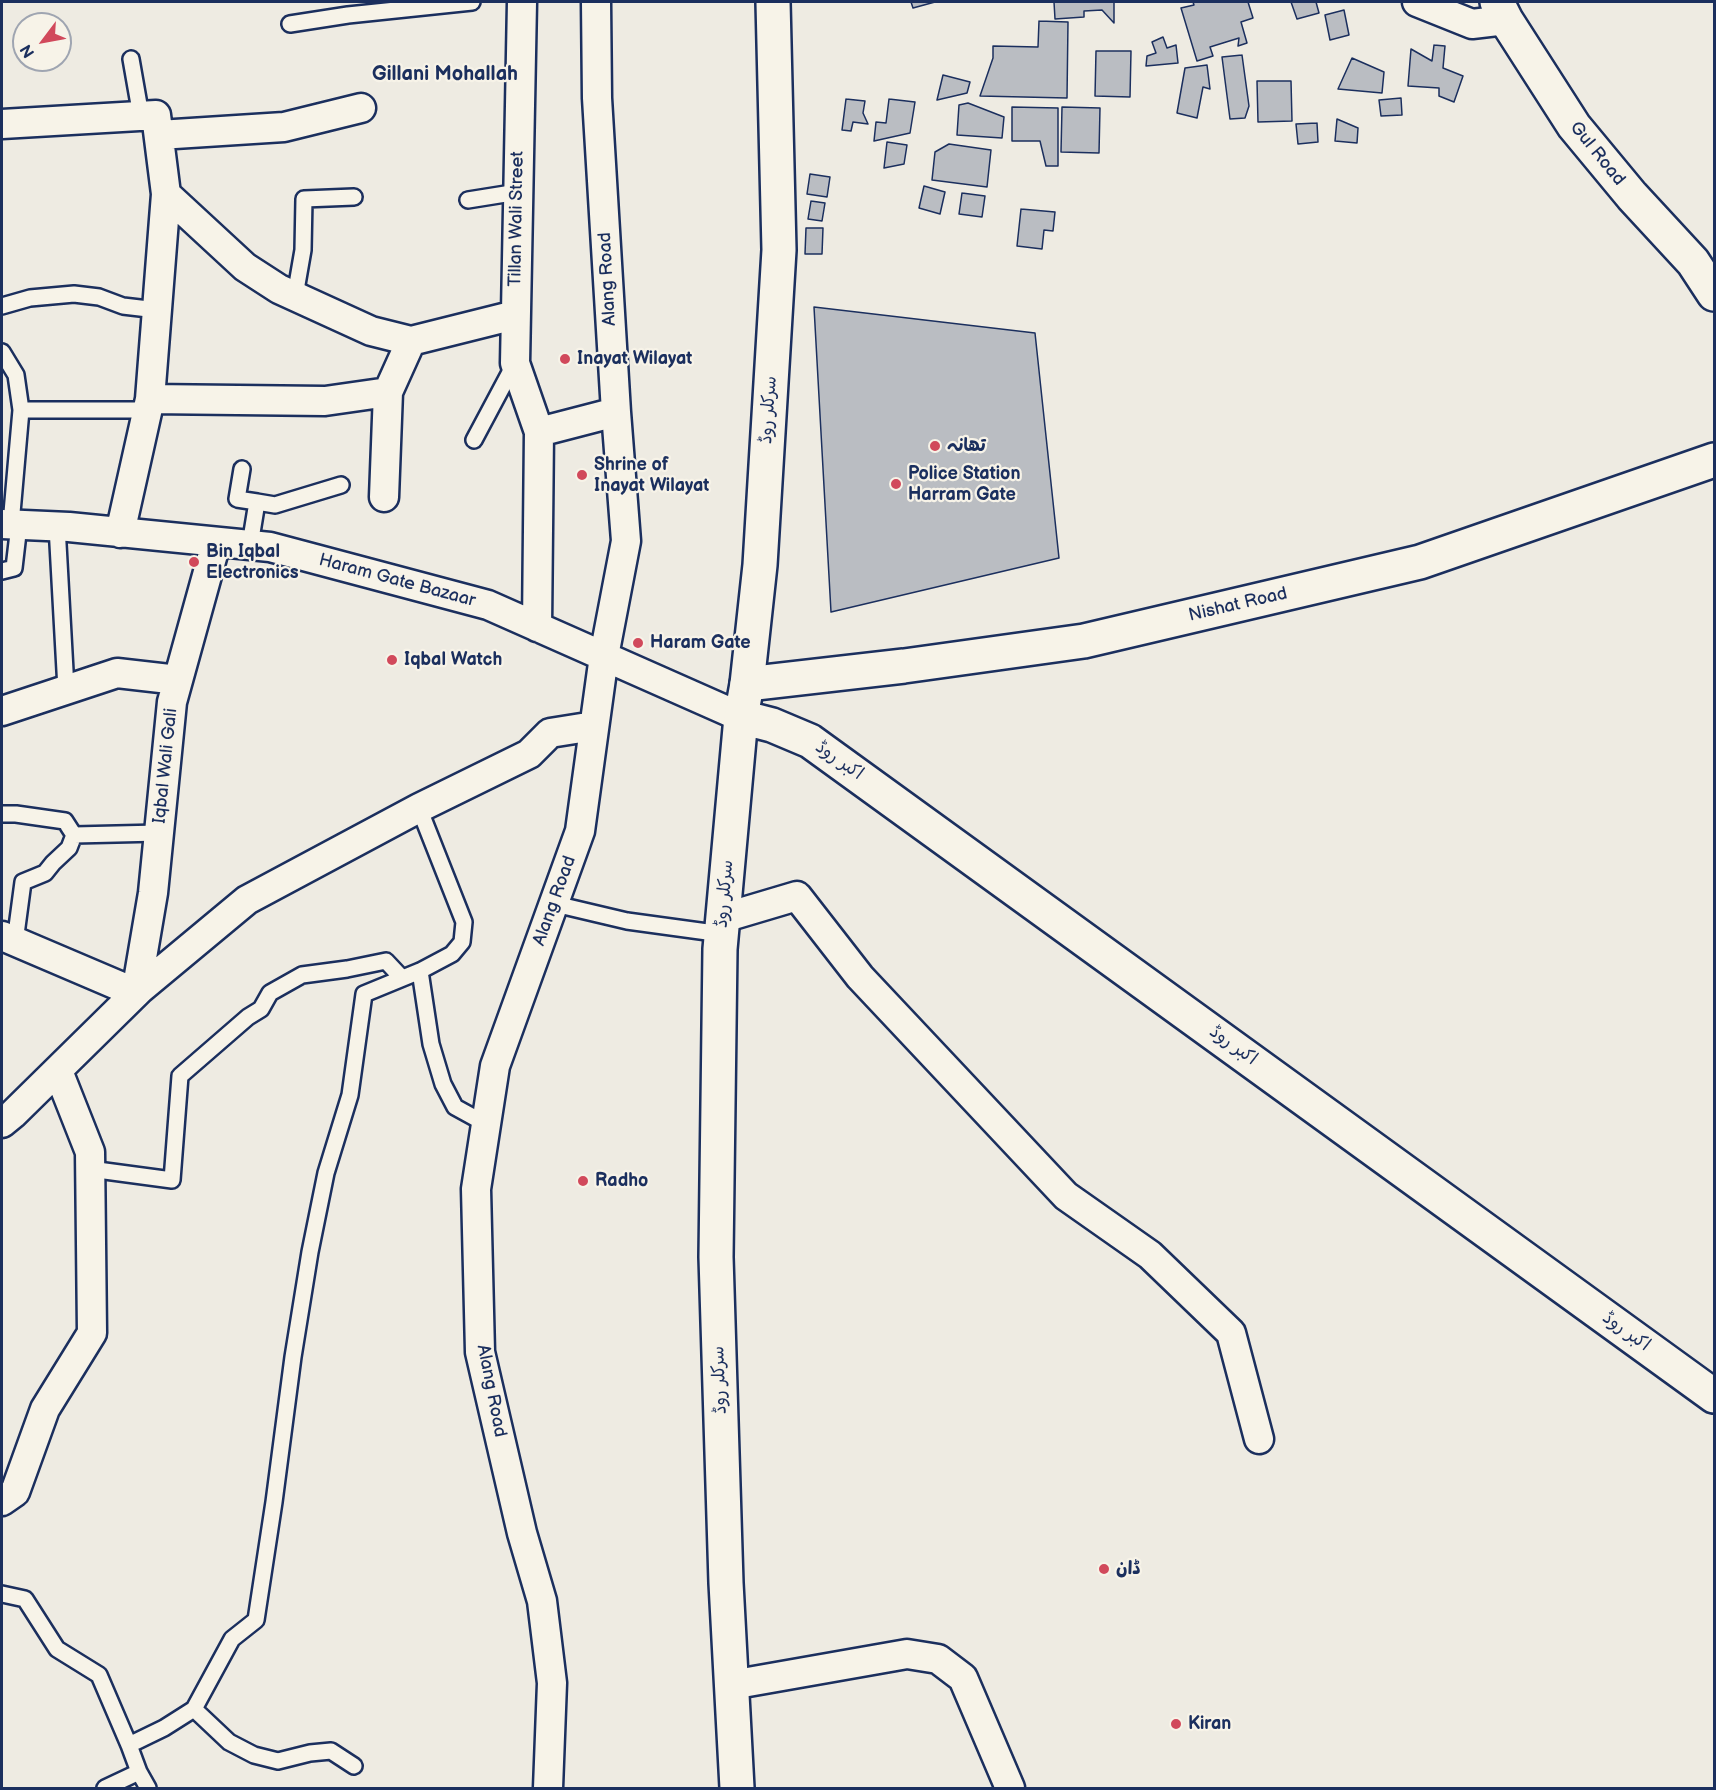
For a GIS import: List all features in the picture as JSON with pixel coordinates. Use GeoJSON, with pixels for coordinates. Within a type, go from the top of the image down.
{"type":"FeatureCollection","features":[{"type":"Feature","properties":{"kind":"main road","name":"سرکلر روڈ"},"geometry":{"type":"LineString","coordinates":[[736,1788],[716,1257],[722,926],[741,717],[747,684],[760,565],[779,250],[773,2]]}},
{"type":"Feature","properties":{"kind":"main road","name":"Gul Road"},"geometry":{"type":"LineString","coordinates":[[1502,11],[1574,126],[1632,196],[1693,262],[1714,294]]}},
{"type":"Feature","properties":{"kind":"main road","name":"Nishat Road"},"geometry":{"type":"LineString","coordinates":[[747,684],[904,666],[1095,638],[1420,562],[1714,460]]}},
{"type":"Feature","properties":{"kind":"main road","name":"اکبر روڈ"},"geometry":{"type":"LineString","coordinates":[[741,717],[772,725],[810,741],[858,774],[1714,1396]]}},
{"type":"Feature","properties":{"kind":"street","name":"Tillan Wali Street"},"geometry":{"type":"LineString","coordinates":[[522,2],[515,363],[539,432],[537,627]]}},
{"type":"Feature","properties":{"kind":"street","name":"Alang Road"},"geometry":{"type":"LineString","coordinates":[[548,1788],[552,1683],[542,1601],[522,1533],[480,1352],[476,1189],[495,1066],[580,831],[604,656],[626,541],[597,98],[596,2]]}},
{"type":"Feature","properties":{"kind":"street"},"geometry":{"type":"LineString","coordinates":[[1417,2],[1472,24],[1502,11]]}},
{"type":"Feature","properties":{"kind":"street"},"geometry":{"type":"LineString","coordinates":[[2,124],[284,127],[361,108]]}},
{"type":"Feature","properties":{"kind":"street"},"geometry":{"type":"LineString","coordinates":[[120,533],[149,405],[166,194],[150,125]]}},
{"type":"Feature","properties":{"kind":"street"},"geometry":{"type":"LineString","coordinates":[[166,194],[245,267],[279,289],[371,331],[411,341],[515,315]]}},
{"type":"Feature","properties":{"kind":"street"},"geometry":{"type":"LineString","coordinates":[[384,497],[388,392],[411,341]]}},
{"type":"Feature","properties":{"kind":"street"},"geometry":{"type":"LineString","coordinates":[[149,405],[325,401],[388,392]]}},
{"type":"Feature","properties":{"kind":"street"},"geometry":{"type":"LineString","coordinates":[[539,432],[616,412]]}},
{"type":"Feature","properties":{"kind":"street","name":"Haram Gate Bazaar"},"geometry":{"type":"LineString","coordinates":[[11,525],[57,526],[270,547],[488,605],[741,717]]}},
{"type":"Feature","properties":{"kind":"street","name":"Iqbal Wali Gali"},"geometry":{"type":"LineString","coordinates":[[136,993],[153,893],[172,702],[216,543]]}},
{"type":"Feature","properties":{"kind":"street"},"geometry":{"type":"LineString","coordinates":[[2,711],[117,673],[178,680]]}},
{"type":"Feature","properties":{"kind":"street"},"geometry":{"type":"LineString","coordinates":[[2,1123],[136,993],[247,900],[419,808],[529,754],[550,733],[594,726]]}},
{"type":"Feature","properties":{"kind":"street"},"geometry":{"type":"LineString","coordinates":[[722,926],[797,896],[860,977],[1066,1196],[1150,1255],[1231,1334],[1259,1439]]}},
{"type":"Feature","properties":{"kind":"street"},"geometry":{"type":"LineString","coordinates":[[5,937],[136,993]]}},
{"type":"Feature","properties":{"kind":"street"},"geometry":{"type":"LineString","coordinates":[[2,1501],[15,1492],[45,1409],[92,1333],[90,1152],[58,1071]]}},
{"type":"Feature","properties":{"kind":"street"},"geometry":{"type":"LineString","coordinates":[[731,1685],[907,1654],[938,1659],[963,1678],[1010,1788]]}},
{"type":"Feature","properties":{"kind":"lane"},"geometry":{"type":"LineString","coordinates":[[290,24],[348,15],[471,2]]}},
{"type":"Feature","properties":{"kind":"lane"},"geometry":{"type":"LineString","coordinates":[[131,59],[150,125]]}},
{"type":"Feature","properties":{"kind":"lane"},"geometry":{"type":"LineString","coordinates":[[468,200],[518,192]]}},
{"type":"Feature","properties":{"kind":"lane"},"geometry":{"type":"LineString","coordinates":[[295,296],[303,250],[304,200],[354,197]]}},
{"type":"Feature","properties":{"kind":"lane"},"geometry":{"type":"LineString","coordinates":[[2,306],[37,297],[74,294],[99,297],[123,306],[157,310]]}},
{"type":"Feature","properties":{"kind":"lane"},"geometry":{"type":"LineString","coordinates":[[2,352],[16,375],[21,410],[11,525],[14,568],[2,571]]}},
{"type":"Feature","properties":{"kind":"lane"},"geometry":{"type":"LineString","coordinates":[[474,440],[515,363]]}},
{"type":"Feature","properties":{"kind":"lane"},"geometry":{"type":"LineString","coordinates":[[21,410],[149,405]]}},
{"type":"Feature","properties":{"kind":"lane"},"geometry":{"type":"LineString","coordinates":[[242,469],[237,500],[276,505],[341,485]]}},
{"type":"Feature","properties":{"kind":"lane"},"geometry":{"type":"LineString","coordinates":[[250,545],[257,501]]}},
{"type":"Feature","properties":{"kind":"lane"},"geometry":{"type":"LineString","coordinates":[[57,526],[66,689]]}},
{"type":"Feature","properties":{"kind":"lane"},"geometry":{"type":"LineString","coordinates":[[129,1744],[164,1728],[194,1709],[232,1639],[256,1620],[310,1252],[326,1173],[350,1095],[364,994],[420,971],[452,954],[462,942],[464,922],[419,808]]}},
{"type":"Feature","properties":{"kind":"lane"},"geometry":{"type":"LineString","coordinates":[[2,814],[65,821],[74,835]]}},
{"type":"Feature","properties":{"kind":"lane"},"geometry":{"type":"LineString","coordinates":[[74,835],[159,833]]}},
{"type":"Feature","properties":{"kind":"lane"},"geometry":{"type":"LineString","coordinates":[[5,937],[23,882],[45,873],[69,848],[74,835]]}},
{"type":"Feature","properties":{"kind":"lane"},"geometry":{"type":"LineString","coordinates":[[555,904],[627,921],[722,926]]}},
{"type":"Feature","properties":{"kind":"lane"},"geometry":{"type":"LineString","coordinates":[[90,1168],[172,1180],[180,1077],[248,1017],[261,1010],[270,993],[302,975],[386,961],[402,978]]}},
{"type":"Feature","properties":{"kind":"lane"},"geometry":{"type":"LineString","coordinates":[[420,971],[431,1044],[443,1084],[456,1107],[486,1125]]}},
{"type":"Feature","properties":{"kind":"lane"},"geometry":{"type":"LineString","coordinates":[[2,1594],[24,1599],[57,1649],[99,1675],[139,1772],[148,1788]]}},
{"type":"Feature","properties":{"kind":"lane"},"geometry":{"type":"LineString","coordinates":[[194,1709],[229,1742],[254,1755],[278,1761],[331,1750],[354,1766]]}},
{"type":"Feature","properties":{"kind":"lane"},"geometry":{"type":"LineString","coordinates":[[105,1788],[139,1772]]}},
{"type":"Feature","properties":{"kind":"building"},"geometry":{"type":"Polygon","coordinates":[[[911,2],[935,2],[913,8],[911,2]]]}},
{"type":"Feature","properties":{"kind":"building"},"geometry":{"type":"Polygon","coordinates":[[[1054,2],[1114,2],[1114,23],[1102,10],[1084,11],[1084,17],[1055,19],[1054,2]]]}},
{"type":"Feature","properties":{"kind":"building"},"geometry":{"type":"Polygon","coordinates":[[[1193,2],[1248,2],[1253,18],[1241,22],[1247,43],[1238,46],[1239,38],[1210,47],[1213,56],[1197,61],[1181,8],[1194,5],[1193,2]]]}},
{"type":"Feature","properties":{"kind":"building"},"geometry":{"type":"Polygon","coordinates":[[[1291,2],[1316,2],[1319,13],[1297,19],[1291,2]]]}},
{"type":"Feature","properties":{"kind":"building"},"geometry":{"type":"Polygon","coordinates":[[[1344,10],[1349,35],[1330,40],[1325,15],[1344,10]]]}},
{"type":"Feature","properties":{"kind":"building"},"geometry":{"type":"Polygon","coordinates":[[[1039,21],[1068,22],[1067,98],[980,96],[993,58],[993,46],[1038,47],[1039,21]]]}},
{"type":"Feature","properties":{"kind":"building"},"geometry":{"type":"Polygon","coordinates":[[[1163,37],[1167,48],[1176,45],[1178,63],[1146,66],[1147,56],[1156,53],[1152,42],[1163,37]]]}},
{"type":"Feature","properties":{"kind":"building"},"geometry":{"type":"Polygon","coordinates":[[[1434,45],[1445,46],[1443,68],[1463,76],[1454,102],[1439,96],[1439,88],[1408,86],[1411,49],[1432,61],[1434,45]]]}},
{"type":"Feature","properties":{"kind":"building"},"geometry":{"type":"Polygon","coordinates":[[[1096,51],[1131,51],[1130,97],[1095,96],[1096,51]]]}},
{"type":"Feature","properties":{"kind":"building"},"geometry":{"type":"Polygon","coordinates":[[[1242,55],[1249,106],[1245,118],[1230,119],[1222,57],[1242,55]]]}},
{"type":"Feature","properties":{"kind":"building"},"geometry":{"type":"Polygon","coordinates":[[[1352,58],[1384,72],[1382,93],[1338,89],[1352,58]]]}},
{"type":"Feature","properties":{"kind":"building"},"geometry":{"type":"Polygon","coordinates":[[[1207,65],[1210,89],[1203,87],[1197,118],[1177,113],[1185,68],[1207,65]]]}},
{"type":"Feature","properties":{"kind":"building"},"geometry":{"type":"Polygon","coordinates":[[[943,75],[970,82],[967,93],[937,100],[943,75]]]}},
{"type":"Feature","properties":{"kind":"building"},"geometry":{"type":"Polygon","coordinates":[[[1257,81],[1291,81],[1292,121],[1258,122],[1257,81]]]}},
{"type":"Feature","properties":{"kind":"building"},"geometry":{"type":"Polygon","coordinates":[[[1401,98],[1402,115],[1381,116],[1379,100],[1401,98]]]}},
{"type":"Feature","properties":{"kind":"building"},"geometry":{"type":"Polygon","coordinates":[[[846,99],[865,101],[863,113],[868,124],[853,122],[851,131],[842,130],[846,99]]]}},
{"type":"Feature","properties":{"kind":"building"},"geometry":{"type":"Polygon","coordinates":[[[889,99],[915,102],[910,133],[874,141],[876,122],[886,123],[889,99]]]}},
{"type":"Feature","properties":{"kind":"building"},"geometry":{"type":"Polygon","coordinates":[[[968,103],[1004,117],[1002,138],[957,135],[959,105],[968,103]]]}},
{"type":"Feature","properties":{"kind":"building"},"geometry":{"type":"Polygon","coordinates":[[[1012,107],[1058,108],[1058,166],[1046,166],[1040,141],[1012,141],[1012,107]]]}},
{"type":"Feature","properties":{"kind":"building"},"geometry":{"type":"Polygon","coordinates":[[[1062,107],[1100,108],[1099,153],[1061,152],[1062,107]]]}},
{"type":"Feature","properties":{"kind":"building"},"geometry":{"type":"Polygon","coordinates":[[[1337,119],[1358,128],[1357,143],[1335,141],[1337,119]]]}},
{"type":"Feature","properties":{"kind":"building"},"geometry":{"type":"Polygon","coordinates":[[[1317,123],[1318,142],[1298,144],[1296,124],[1317,123]]]}},
{"type":"Feature","properties":{"kind":"building"},"geometry":{"type":"Polygon","coordinates":[[[887,142],[907,145],[904,164],[884,168],[887,142]]]}},
{"type":"Feature","properties":{"kind":"building"},"geometry":{"type":"Polygon","coordinates":[[[949,144],[991,150],[987,187],[932,180],[935,152],[949,144]]]}},
{"type":"Feature","properties":{"kind":"building"},"geometry":{"type":"Polygon","coordinates":[[[810,174],[830,177],[827,197],[807,194],[810,174]]]}},
{"type":"Feature","properties":{"kind":"building"},"geometry":{"type":"Polygon","coordinates":[[[924,186],[945,192],[940,214],[919,208],[924,186]]]}},
{"type":"Feature","properties":{"kind":"building"},"geometry":{"type":"Polygon","coordinates":[[[962,193],[985,196],[982,217],[959,214],[962,193]]]}},
{"type":"Feature","properties":{"kind":"building"},"geometry":{"type":"Polygon","coordinates":[[[811,201],[825,203],[822,221],[808,219],[811,201]]]}},
{"type":"Feature","properties":{"kind":"building"},"geometry":{"type":"Polygon","coordinates":[[[1021,209],[1055,212],[1053,231],[1044,230],[1042,249],[1017,246],[1021,209]]]}},
{"type":"Feature","properties":{"kind":"building"},"geometry":{"type":"Polygon","coordinates":[[[806,228],[823,228],[822,254],[805,254],[806,228]]]}},
{"type":"Feature","properties":{"kind":"building","name":"تھانہ"},"geometry":{"type":"Polygon","coordinates":[[[814,307],[1035,333],[1059,558],[831,612],[814,307]]]}},
{"type":"Feature","properties":{"kind":"place","name":"Inayat Wilayat"},"geometry":{"type":"Point","coordinates":[565,359]}},
{"type":"Feature","properties":{"kind":"place","name":"تھانہ"},"geometry":{"type":"Point","coordinates":[935,446]}},
{"type":"Feature","properties":{"kind":"place","name":"Shrine of Inayat Wilayat"},"geometry":{"type":"Point","coordinates":[582,475]}},
{"type":"Feature","properties":{"kind":"place","name":"Police Station Harram Gate"},"geometry":{"type":"Point","coordinates":[896,484]}},
{"type":"Feature","properties":{"kind":"place","name":"Bin Iqbal Electronics"},"geometry":{"type":"Point","coordinates":[194,562]}},
{"type":"Feature","properties":{"kind":"place","name":"Haram Gate"},"geometry":{"type":"Point","coordinates":[638,643]}},
{"type":"Feature","properties":{"kind":"place","name":"Iqbal Watch"},"geometry":{"type":"Point","coordinates":[392,660]}},
{"type":"Feature","properties":{"kind":"place","name":"Radho"},"geometry":{"type":"Point","coordinates":[583,1181]}},
{"type":"Feature","properties":{"kind":"place","name":"ڈان"},"geometry":{"type":"Point","coordinates":[1104,1569]}},
{"type":"Feature","properties":{"kind":"place","name":"Kiran"},"geometry":{"type":"Point","coordinates":[1176,1724]}},
{"type":"Feature","properties":{"kind":"district","name":"Gillani Mohallah"},"geometry":{"type":"Point","coordinates":[445,75]}}]}
